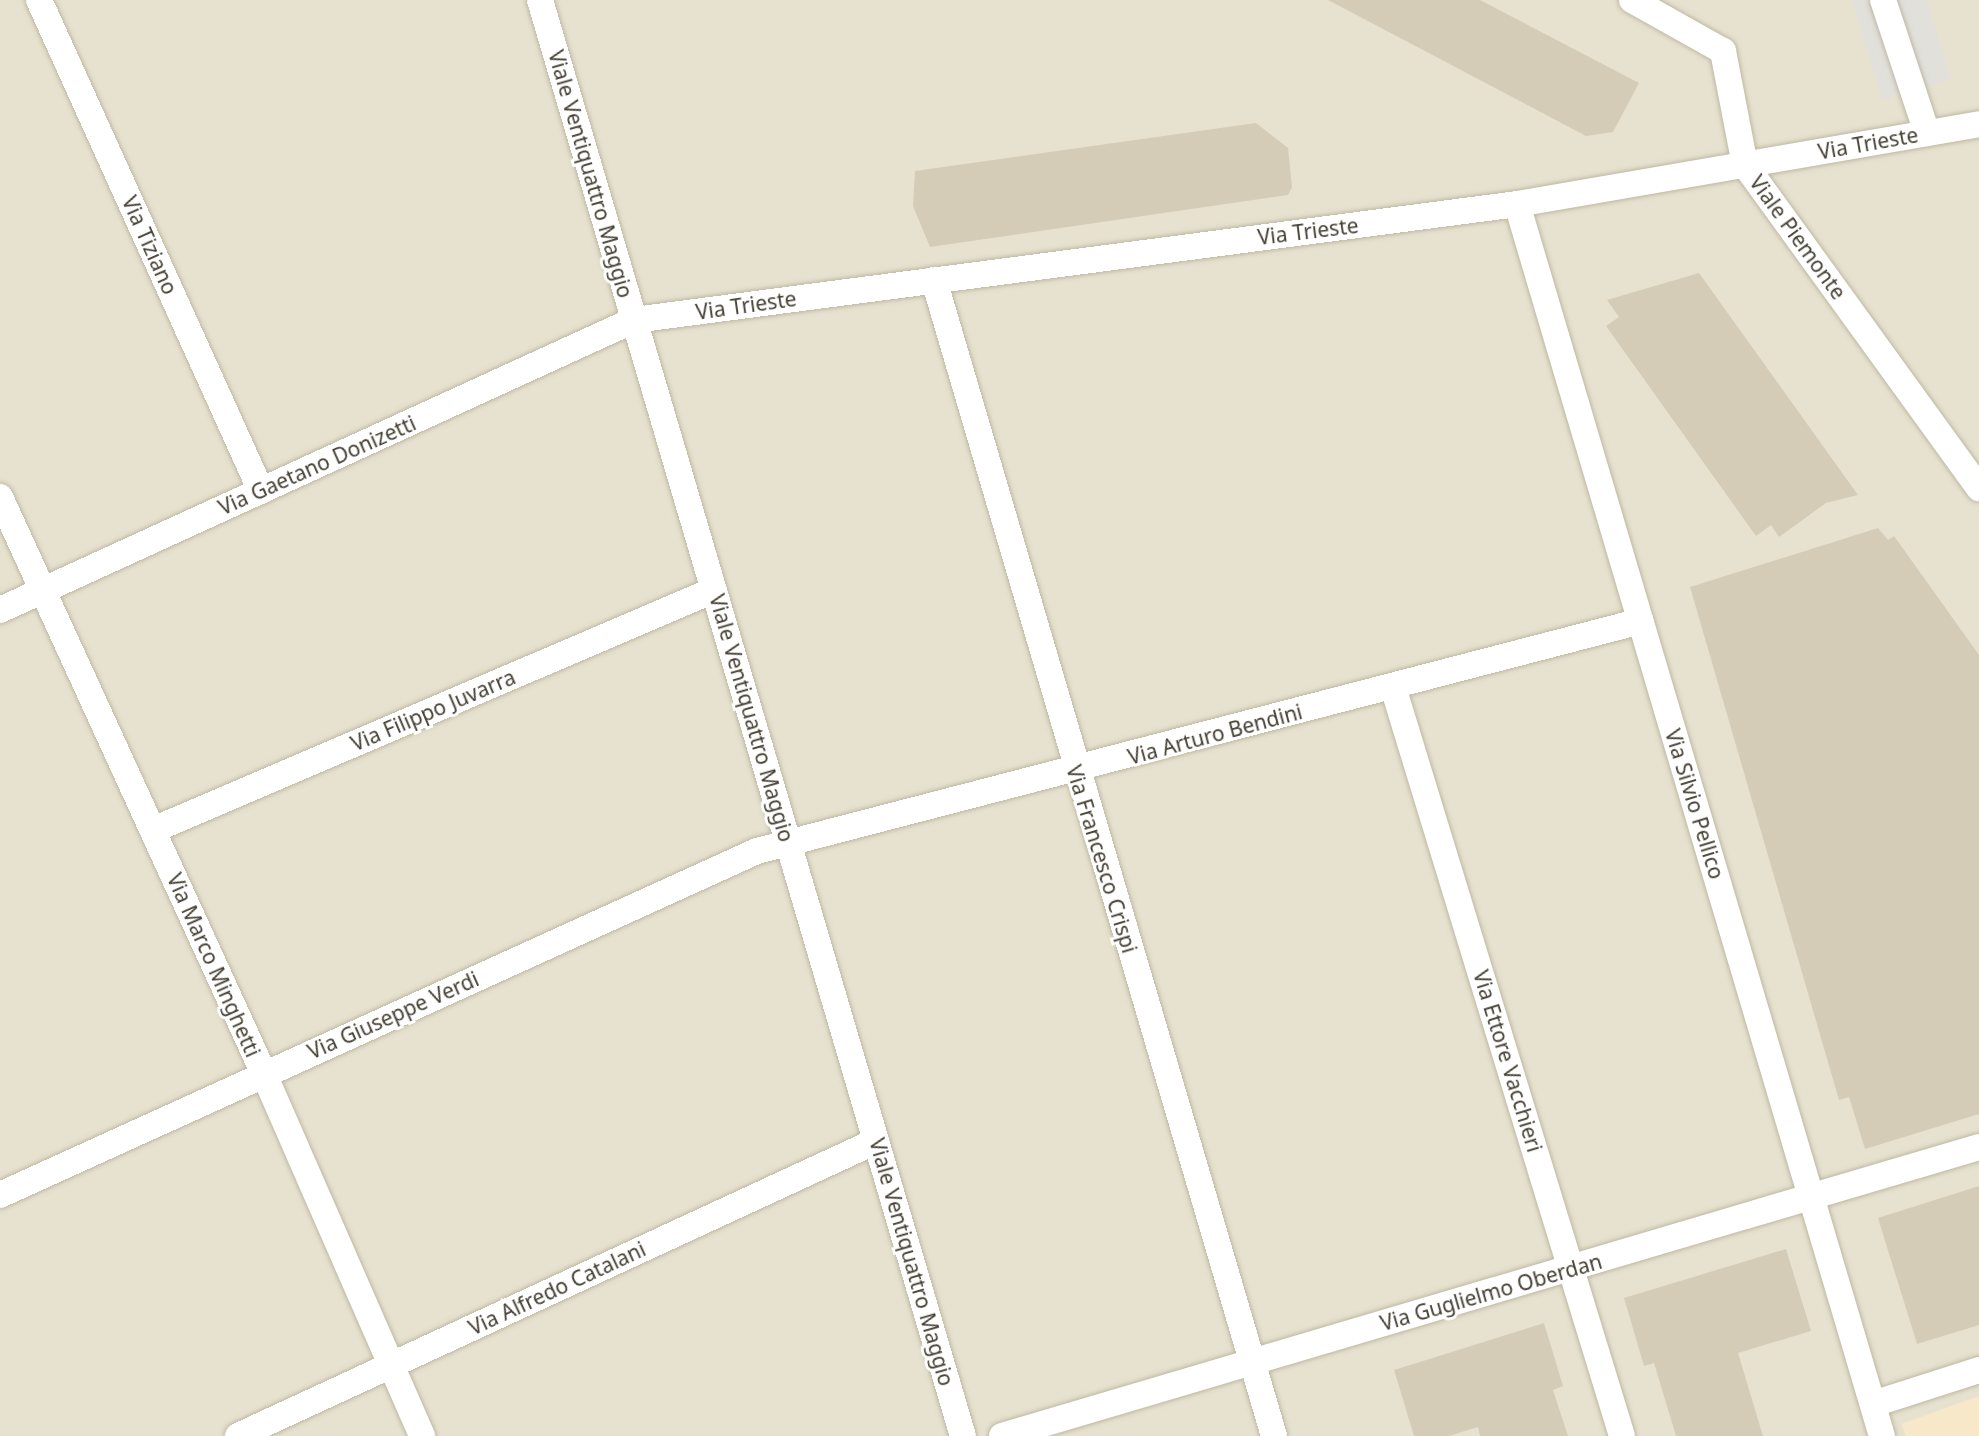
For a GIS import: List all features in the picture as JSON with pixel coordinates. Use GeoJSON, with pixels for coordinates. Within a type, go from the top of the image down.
{"type":"FeatureCollection","features":[{"type":"Feature","properties":{"kind":"street","name":"Via Tiziano"},"geometry":{"type":"LineString","coordinates":[[39,0],[261,491]]}},
{"type":"Feature","properties":{"kind":"street","name":"Viale Ventiquattro Maggio"},"geometry":{"type":"LineString","coordinates":[[540,0],[963,1436]]}},
{"type":"Feature","properties":{"kind":"street","name":"Viale Piemonte"},"geometry":{"type":"LineString","coordinates":[[1632,0],[1723,51],[1745,165],[1979,488]]}},
{"type":"Feature","properties":{"kind":"street"},"geometry":{"type":"LineString","coordinates":[[1883,0],[1927,133]]}},
{"type":"Feature","properties":{"kind":"street","name":"Via Trieste"},"geometry":{"type":"LineString","coordinates":[[634,320],[1517,204],[1979,124]]}},
{"type":"Feature","properties":{"kind":"street","name":"Via Silvio Pellico"},"geometry":{"type":"LineString","coordinates":[[1517,204],[1882,1436]]}},
{"type":"Feature","properties":{"kind":"street","name":"Via Francesco Crispi"},"geometry":{"type":"LineString","coordinates":[[933,280],[1075,771],[1274,1436]]}},
{"type":"Feature","properties":{"kind":"street","name":"Via Gaetano Donizetti"},"geometry":{"type":"LineString","coordinates":[[0,610],[634,320]]}},
{"type":"Feature","properties":{"kind":"street","name":"Via Marco Minghetti"},"geometry":{"type":"LineString","coordinates":[[0,497],[264,1074],[422,1436]]}},
{"type":"Feature","properties":{"kind":"street","name":"Via Filippo Juvarra"},"geometry":{"type":"LineString","coordinates":[[153,830],[714,590]]}},
{"type":"Feature","properties":{"kind":"street","name":"Via Arturo Bendini"},"geometry":{"type":"LineString","coordinates":[[788,842],[1075,771],[1641,621]]}},
{"type":"Feature","properties":{"kind":"street","name":"Via Ettore Vacchieri"},"geometry":{"type":"LineString","coordinates":[[1393,687],[1622,1436]]}},
{"type":"Feature","properties":{"kind":"street","name":"Via Giuseppe Verdi"},"geometry":{"type":"LineString","coordinates":[[0,1195],[757,851],[788,842]]}},
{"type":"Feature","properties":{"kind":"street","name":"Via Alfredo Catalani"},"geometry":{"type":"LineString","coordinates":[[244,1434],[876,1140]]}},
{"type":"Feature","properties":{"kind":"street","name":"Via Guglielmo Oberdan"},"geometry":{"type":"LineString","coordinates":[[1002,1436],[1979,1147]]}},
{"type":"Feature","properties":{"kind":"street"},"geometry":{"type":"LineString","coordinates":[[1873,1404],[1979,1370]]}},
{"type":"Feature","properties":{"kind":"shaded area"},"geometry":{"type":"Polygon","coordinates":[[[0,0],[534,0],[627,318],[0,602],[0,0]]]}},
{"type":"Feature","properties":{"kind":"shaded area"},"geometry":{"type":"Polygon","coordinates":[[[548,0],[1979,0],[1979,1436],[970,1436],[548,0]]]}},
{"type":"Feature","properties":{"kind":"shaded area"},"geometry":{"type":"Polygon","coordinates":[[[1852,0],[1927,0],[1951,79],[1882,100],[1852,0]]]}},
{"type":"Feature","properties":{"kind":"shaded area"},"geometry":{"type":"Polygon","coordinates":[[[628,332],[953,1436],[0,1436],[0,621],[628,332]]]}},
{"type":"Feature","properties":{"kind":"shaded area"},"geometry":{"type":"Polygon","coordinates":[[[1979,1396],[1979,1436],[1906,1436],[1901,1424],[1979,1396]]]}},
{"type":"Feature","properties":{"kind":"building"},"geometry":{"type":"Polygon","coordinates":[[[1328,0],[1480,0],[1639,83],[1613,132],[1586,136],[1328,0]]]}},
{"type":"Feature","properties":{"kind":"building"},"geometry":{"type":"Polygon","coordinates":[[[1256,123],[1288,148],[1292,187],[1288,195],[930,247],[913,206],[915,171],[1256,123]]]}},
{"type":"Feature","properties":{"kind":"building"},"geometry":{"type":"Polygon","coordinates":[[[1699,273],[1858,495],[1826,503],[1779,537],[1771,525],[1756,536],[1606,326],[1619,317],[1607,300],[1699,273]]]}},
{"type":"Feature","properties":{"kind":"building"},"geometry":{"type":"Polygon","coordinates":[[[1878,528],[1888,540],[1894,536],[1979,655],[1979,1114],[1865,1149],[1849,1097],[1839,1100],[1690,587],[1878,528]]]}},
{"type":"Feature","properties":{"kind":"building"},"geometry":{"type":"Polygon","coordinates":[[[1979,1186],[1979,1325],[1917,1344],[1878,1218],[1979,1186]]]}},
{"type":"Feature","properties":{"kind":"building"},"geometry":{"type":"Polygon","coordinates":[[[1786,1249],[1811,1331],[1738,1353],[1763,1436],[1676,1436],[1654,1363],[1644,1366],[1624,1298],[1786,1249]]]}},
{"type":"Feature","properties":{"kind":"building"},"geometry":{"type":"Polygon","coordinates":[[[1544,1323],[1563,1386],[1553,1390],[1568,1436],[1480,1436],[1478,1427],[1449,1436],[1414,1436],[1394,1370],[1544,1323]]]}}]}
